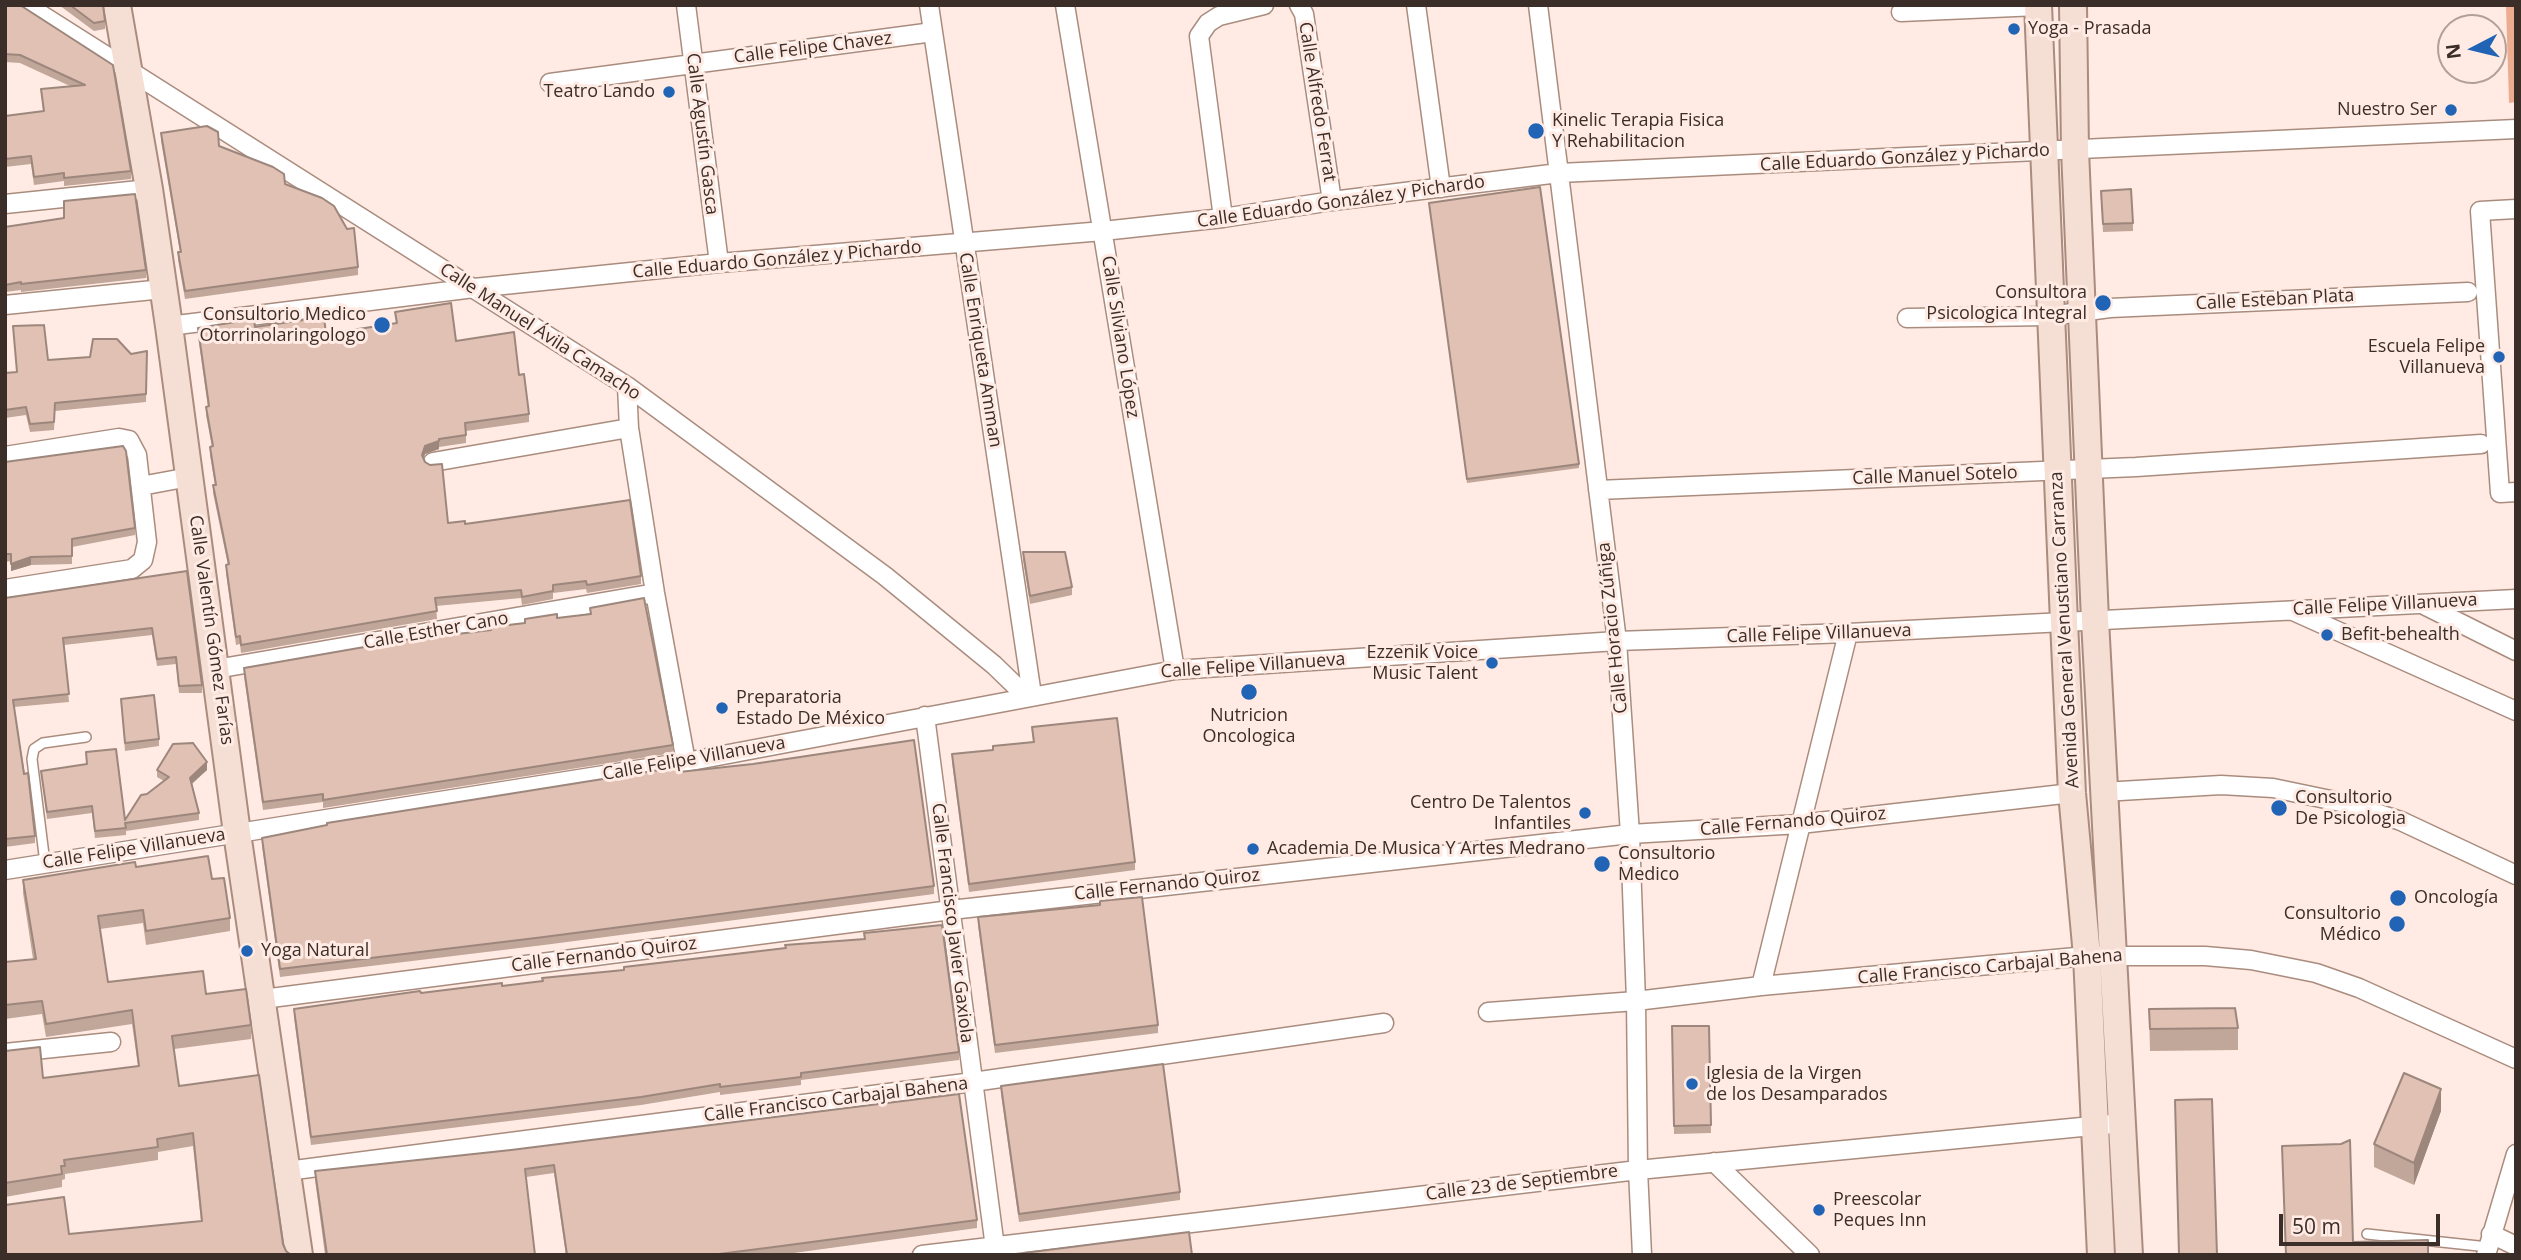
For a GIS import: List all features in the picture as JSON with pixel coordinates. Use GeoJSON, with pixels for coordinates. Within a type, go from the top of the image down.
{"type":"FeatureCollection","features":[{"type":"Feature","properties":{"kind":"main road","name":"Calle Valentín Gómez Farías"},"geometry":{"type":"LineString","coordinates":[[117,5],[149,189],[169,326],[237,833],[299,1255]]}},
{"type":"Feature","properties":{"kind":"main road","name":"Avenida General Venustiano Carranza"},"geometry":{"type":"LineString","coordinates":[[2073,5],[2075,150],[2103,792],[2094,1126],[2101,1255]]}},
{"type":"Feature","properties":{"kind":"main road","name":"Avenida General Venustiano Carranza"},"geometry":{"type":"LineString","coordinates":[[2038,6],[2072,793],[2100,955],[2123,1124],[2129,1255]]}},
{"type":"Feature","properties":{"kind":"street","name":"Calle Manuel Ávila Camacho"},"geometry":{"type":"LineString","coordinates":[[26,5],[627,386],[885,576],[1029,696]]}},
{"type":"Feature","properties":{"kind":"street","name":"Calle Agustín Gasca"},"geometry":{"type":"LineString","coordinates":[[685,5],[719,263]]}},
{"type":"Feature","properties":{"kind":"street","name":"Calle Enriqueta Amman"},"geometry":{"type":"LineString","coordinates":[[929,5],[1029,696]]}},
{"type":"Feature","properties":{"kind":"street","name":"Calle Silviano López"},"geometry":{"type":"LineString","coordinates":[[1065,5],[1175,670]]}},
{"type":"Feature","properties":{"kind":"street"},"geometry":{"type":"LineString","coordinates":[[1223,218],[1199,36],[1208,23],[1219,16],[1265,5]]}},
{"type":"Feature","properties":{"kind":"street","name":"Calle Alfredo Ferrat"},"geometry":{"type":"LineString","coordinates":[[1299,5],[1304,14],[1332,201]]}},
{"type":"Feature","properties":{"kind":"street"},"geometry":{"type":"LineString","coordinates":[[1416,5],[1441,188]]}},
{"type":"Feature","properties":{"kind":"street","name":"Calle Horacio Zúñiga"},"geometry":{"type":"LineString","coordinates":[[1538,5],[1617,641],[1630,834],[1636,1001],[1637,1170],[1642,1255]]}},
{"type":"Feature","properties":{"kind":"street"},"geometry":{"type":"LineString","coordinates":[[1901,12],[2038,6]]}},
{"type":"Feature","properties":{"kind":"street","name":"Calle Felipe Chavez"},"geometry":{"type":"LineString","coordinates":[[550,83],[933,32]]}},
{"type":"Feature","properties":{"kind":"street","name":"Calle Eduardo González y Pichardo"},"geometry":{"type":"LineString","coordinates":[[169,326],[474,288],[1223,218],[1332,201],[1559,173],[2516,129]]}},
{"type":"Feature","properties":{"kind":"street"},"geometry":{"type":"LineString","coordinates":[[5,204],[149,189]]}},
{"type":"Feature","properties":{"kind":"street"},"geometry":{"type":"LineString","coordinates":[[2516,209],[2480,211],[2500,493],[2516,492]]}},
{"type":"Feature","properties":{"kind":"street"},"geometry":{"type":"LineString","coordinates":[[5,305],[163,289]]}},
{"type":"Feature","properties":{"kind":"street","name":"Calle Esteban Plata"},"geometry":{"type":"LineString","coordinates":[[1907,318],[2050,316],[2124,307],[2468,292]]}},
{"type":"Feature","properties":{"kind":"street"},"geometry":{"type":"LineString","coordinates":[[627,386],[629,428],[655,593],[686,762]]}},
{"type":"Feature","properties":{"kind":"street"},"geometry":{"type":"LineString","coordinates":[[433,462],[629,428]]}},
{"type":"Feature","properties":{"kind":"street"},"geometry":{"type":"LineString","coordinates":[[5,456],[119,439],[129,440],[137,455],[147,542],[143,560],[138,565],[118,573],[5,589]]}},
{"type":"Feature","properties":{"kind":"street","name":"Calle Manuel Sotelo"},"geometry":{"type":"LineString","coordinates":[[1598,490],[2088,469],[2481,444]]}},
{"type":"Feature","properties":{"kind":"street"},"geometry":{"type":"LineString","coordinates":[[141,486],[189,477]]}},
{"type":"Feature","properties":{"kind":"street","name":"Calle Esther Cano"},"geometry":{"type":"LineString","coordinates":[[216,669],[655,593]]}},
{"type":"Feature","properties":{"kind":"street","name":"Calle Felipe Villanueva"},"geometry":{"type":"LineString","coordinates":[[5,870],[686,762],[1175,670],[1617,641],[1848,633],[2516,599]]}},
{"type":"Feature","properties":{"kind":"street"},"geometry":{"type":"LineString","coordinates":[[2420,604],[2516,651]]}},
{"type":"Feature","properties":{"kind":"street"},"geometry":{"type":"LineString","coordinates":[[2290,610],[2516,711]]}},
{"type":"Feature","properties":{"kind":"street"},"geometry":{"type":"LineString","coordinates":[[1760,986],[1848,633]]}},
{"type":"Feature","properties":{"kind":"street","name":"Calle Francisco Javier Gaxiola"},"geometry":{"type":"LineString","coordinates":[[925,716],[995,1250]]}},
{"type":"Feature","properties":{"kind":"street"},"geometry":{"type":"LineString","coordinates":[[2103,792],[2221,785],[2273,789],[2345,803],[2401,821],[2516,875]]}},
{"type":"Feature","properties":{"kind":"street","name":"Calle Fernando Quiroz"},"geometry":{"type":"LineString","coordinates":[[263,999],[951,910],[1630,834],[1800,824],[2072,793]]}},
{"type":"Feature","properties":{"kind":"street","name":"Calle Francisco Carbajal Bahena"},"geometry":{"type":"LineString","coordinates":[[1488,1012],[1636,1001],[1760,986],[2100,955],[2205,956],[2251,960],[2316,973],[2359,988],[2516,1059]]}},
{"type":"Feature","properties":{"kind":"street","name":"Calle Francisco Carbajal Bahena"},"geometry":{"type":"LineString","coordinates":[[287,1171],[973,1082],[1384,1023]]}},
{"type":"Feature","properties":{"kind":"street"},"geometry":{"type":"LineString","coordinates":[[5,1053],[111,1042]]}},
{"type":"Feature","properties":{"kind":"street","name":"Calle 23 de Septiembre"},"geometry":{"type":"LineString","coordinates":[[922,1255],[995,1250],[1637,1170],[2123,1124]]}},
{"type":"Feature","properties":{"kind":"street"},"geometry":{"type":"LineString","coordinates":[[2516,1154],[2488,1245],[2516,1246]]}},
{"type":"Feature","properties":{"kind":"street"},"geometry":{"type":"LineString","coordinates":[[1714,1162],[1810,1255]]}},
{"type":"Feature","properties":{"kind":"lane"},"geometry":{"type":"LineString","coordinates":[[45,863],[32,759],[34,749],[43,743],[86,737]]}},
{"type":"Feature","properties":{"kind":"lane"},"geometry":{"type":"LineString","coordinates":[[2367,1234],[2488,1245]]}},
{"type":"Feature","properties":{"kind":"shaded area"},"geometry":{"type":"Polygon","coordinates":[[[2506,5],[2516,5],[2516,102],[2509,103],[2507,14],[2506,5]]]}},
{"type":"Feature","properties":{"kind":"building"},"geometry":{"type":"Polygon","coordinates":[[[5,5],[20,5],[113,65],[131,171],[64,178],[64,173],[34,177],[31,156],[5,159],[5,116],[44,111],[41,89],[85,85],[20,55],[5,54],[5,5]]]}},
{"type":"Feature","properties":{"kind":"building"},"geometry":{"type":"Polygon","coordinates":[[[70,5],[103,5],[105,21],[94,23],[70,5]]]}},
{"type":"Feature","properties":{"kind":"building"},"geometry":{"type":"Polygon","coordinates":[[[207,126],[218,132],[219,146],[273,167],[284,174],[285,184],[322,198],[334,206],[347,229],[354,228],[358,267],[185,291],[161,133],[207,126]]]}},
{"type":"Feature","properties":{"kind":"building"},"geometry":{"type":"Polygon","coordinates":[[[1540,187],[1579,464],[1467,479],[1429,203],[1540,187]]]}},
{"type":"Feature","properties":{"kind":"building"},"geometry":{"type":"Polygon","coordinates":[[[2131,189],[2133,223],[2103,224],[2101,191],[2131,189]]]}},
{"type":"Feature","properties":{"kind":"building"},"geometry":{"type":"Polygon","coordinates":[[[135,194],[146,270],[5,285],[5,227],[64,218],[64,201],[135,194]]]}},
{"type":"Feature","properties":{"kind":"building"},"geometry":{"type":"Polygon","coordinates":[[[451,303],[456,341],[514,332],[519,375],[524,374],[529,414],[465,423],[466,435],[439,439],[425,446],[422,455],[425,462],[430,465],[442,464],[448,523],[465,521],[465,524],[630,500],[641,576],[587,585],[586,581],[553,585],[553,591],[522,597],[521,590],[435,598],[437,611],[241,645],[240,636],[236,637],[226,565],[229,564],[213,485],[216,485],[210,447],[213,446],[198,328],[254,319],[255,327],[324,317],[326,334],[397,323],[395,312],[451,303]]]}},
{"type":"Feature","properties":{"kind":"building"},"geometry":{"type":"Polygon","coordinates":[[[44,325],[48,360],[90,357],[93,339],[117,339],[131,354],[147,351],[146,394],[55,403],[54,422],[30,424],[26,407],[5,410],[5,373],[17,372],[13,326],[44,325]]]}},
{"type":"Feature","properties":{"kind":"building"},"geometry":{"type":"Polygon","coordinates":[[[123,446],[126,451],[135,528],[72,539],[72,556],[31,557],[11,564],[11,554],[5,554],[5,462],[123,446]]]}},
{"type":"Feature","properties":{"kind":"building"},"geometry":{"type":"Polygon","coordinates":[[[1023,552],[1065,552],[1072,587],[1030,596],[1023,552]]]}},
{"type":"Feature","properties":{"kind":"building"},"geometry":{"type":"Polygon","coordinates":[[[187,571],[202,685],[179,686],[176,657],[157,659],[152,628],[63,638],[69,694],[13,700],[24,774],[28,773],[35,836],[5,839],[5,598],[187,571]]]}},
{"type":"Feature","properties":{"kind":"building"},"geometry":{"type":"Polygon","coordinates":[[[644,598],[673,745],[323,800],[323,794],[263,802],[244,668],[456,631],[457,634],[491,630],[491,627],[525,623],[525,619],[557,614],[557,618],[591,614],[590,608],[644,598]]]}},
{"type":"Feature","properties":{"kind":"building"},"geometry":{"type":"Polygon","coordinates":[[[154,695],[159,739],[125,743],[121,699],[154,695]]]}},
{"type":"Feature","properties":{"kind":"building"},"geometry":{"type":"Polygon","coordinates":[[[1117,718],[1135,862],[969,884],[952,754],[1034,742],[1032,727],[1117,718]]]}},
{"type":"Feature","properties":{"kind":"building"},"geometry":{"type":"Polygon","coordinates":[[[914,740],[934,886],[280,969],[262,838],[327,823],[678,767],[679,772],[753,764],[914,740]]]}},
{"type":"Feature","properties":{"kind":"building"},"geometry":{"type":"Polygon","coordinates":[[[193,743],[207,762],[190,778],[199,813],[125,823],[126,828],[95,831],[92,806],[47,812],[41,771],[87,764],[86,752],[116,749],[125,820],[141,795],[147,794],[169,777],[157,770],[173,744],[193,743]]]}},
{"type":"Feature","properties":{"kind":"building"},"geometry":{"type":"Polygon","coordinates":[[[208,856],[212,879],[224,878],[230,918],[146,931],[143,910],[98,916],[108,982],[203,971],[206,994],[246,989],[251,1025],[172,1036],[179,1086],[259,1075],[283,1244],[291,1255],[5,1255],[5,1205],[64,1197],[69,1234],[202,1221],[193,1133],[157,1139],[158,1147],[64,1160],[65,1166],[61,1166],[62,1174],[5,1183],[5,1051],[40,1047],[43,1078],[139,1066],[132,1010],[46,1024],[42,1001],[5,1005],[5,962],[36,959],[23,880],[135,862],[136,867],[208,856]]]}},
{"type":"Feature","properties":{"kind":"building"},"geometry":{"type":"Polygon","coordinates":[[[1142,897],[1158,1025],[995,1045],[978,917],[1100,905],[1100,901],[1142,897]]]}},
{"type":"Feature","properties":{"kind":"building"},"geometry":{"type":"Polygon","coordinates":[[[942,925],[959,1052],[801,1073],[801,1077],[720,1087],[720,1084],[641,1097],[311,1137],[294,1009],[420,991],[543,981],[542,978],[786,948],[785,945],[865,939],[864,933],[942,925]]]}},
{"type":"Feature","properties":{"kind":"building"},"geometry":{"type":"Polygon","coordinates":[[[2235,1008],[2238,1028],[2150,1029],[2149,1009],[2235,1008]]]}},
{"type":"Feature","properties":{"kind":"building","name":"Iglesia de la Virgen de los Desamparados"},"geometry":{"type":"Polygon","coordinates":[[[1672,1026],[1709,1026],[1711,1125],[1674,1126],[1672,1026]]]}},
{"type":"Feature","properties":{"kind":"building"},"geometry":{"type":"Polygon","coordinates":[[[1163,1064],[1180,1192],[1019,1214],[1001,1086],[1163,1064]]]}},
{"type":"Feature","properties":{"kind":"building"},"geometry":{"type":"Polygon","coordinates":[[[2404,1073],[2441,1089],[2414,1163],[2374,1144],[2404,1073]]]}},
{"type":"Feature","properties":{"kind":"building"},"geometry":{"type":"Polygon","coordinates":[[[959,1094],[977,1220],[711,1255],[567,1255],[554,1165],[525,1169],[535,1255],[327,1255],[315,1171],[511,1150],[959,1094]]]}},
{"type":"Feature","properties":{"kind":"building"},"geometry":{"type":"Polygon","coordinates":[[[2212,1099],[2217,1255],[2179,1255],[2175,1100],[2212,1099]]]}},
{"type":"Feature","properties":{"kind":"building"},"geometry":{"type":"Polygon","coordinates":[[[2350,1140],[2353,1242],[2428,1240],[2428,1255],[2286,1255],[2282,1146],[2341,1144],[2350,1140]]]}},
{"type":"Feature","properties":{"kind":"building"},"geometry":{"type":"Polygon","coordinates":[[[1189,1232],[1192,1255],[1024,1255],[1024,1253],[1189,1232]]]}},
{"type":"Feature","properties":{"kind":"place","name":"Yoga - Prasada"},"geometry":{"type":"Point","coordinates":[2014,29]}},
{"type":"Feature","properties":{"kind":"place","name":"Teatro Lando"},"geometry":{"type":"Point","coordinates":[669,92]}},
{"type":"Feature","properties":{"kind":"place","name":"Nuestro Ser"},"geometry":{"type":"Point","coordinates":[2451,110]}},
{"type":"Feature","properties":{"kind":"place","name":"Kinelic Terapia Fisica Y Rehabilitacion"},"geometry":{"type":"Point","coordinates":[1536,131]}},
{"type":"Feature","properties":{"kind":"place","name":"Consultora Psicologica Integral"},"geometry":{"type":"Point","coordinates":[2103,303]}},
{"type":"Feature","properties":{"kind":"place","name":"Consultorio Medico Otorrinolaringologo"},"geometry":{"type":"Point","coordinates":[382,325]}},
{"type":"Feature","properties":{"kind":"place","name":"Escuela Felipe Villanueva"},"geometry":{"type":"Point","coordinates":[2499,357]}},
{"type":"Feature","properties":{"kind":"place","name":"Befit-behealth"},"geometry":{"type":"Point","coordinates":[2327,635]}},
{"type":"Feature","properties":{"kind":"place","name":"Ezzenik Voice Music Talent"},"geometry":{"type":"Point","coordinates":[1492,663]}},
{"type":"Feature","properties":{"kind":"place","name":"Nutricion Oncologica"},"geometry":{"type":"Point","coordinates":[1249,692]}},
{"type":"Feature","properties":{"kind":"place","name":"Preparatoria Estado De México"},"geometry":{"type":"Point","coordinates":[722,708]}},
{"type":"Feature","properties":{"kind":"place","name":"Consultorio De Psicologia"},"geometry":{"type":"Point","coordinates":[2279,808]}},
{"type":"Feature","properties":{"kind":"place","name":"Centro De Talentos Infantiles"},"geometry":{"type":"Point","coordinates":[1585,813]}},
{"type":"Feature","properties":{"kind":"place","name":"Academia De Musica Y Artes Medrano"},"geometry":{"type":"Point","coordinates":[1253,849]}},
{"type":"Feature","properties":{"kind":"place","name":"Consultorio Medico"},"geometry":{"type":"Point","coordinates":[1602,864]}},
{"type":"Feature","properties":{"kind":"place","name":"Oncología"},"geometry":{"type":"Point","coordinates":[2398,898]}},
{"type":"Feature","properties":{"kind":"place","name":"Consultorio Médico"},"geometry":{"type":"Point","coordinates":[2397,924]}},
{"type":"Feature","properties":{"kind":"place","name":"Yoga Natural"},"geometry":{"type":"Point","coordinates":[247,951]}},
{"type":"Feature","properties":{"kind":"place","name":"Iglesia de la Virgen de los Desamparados"},"geometry":{"type":"Point","coordinates":[1692,1084]}},
{"type":"Feature","properties":{"kind":"place","name":"Preescolar Peques Inn"},"geometry":{"type":"Point","coordinates":[1819,1210]}}]}
